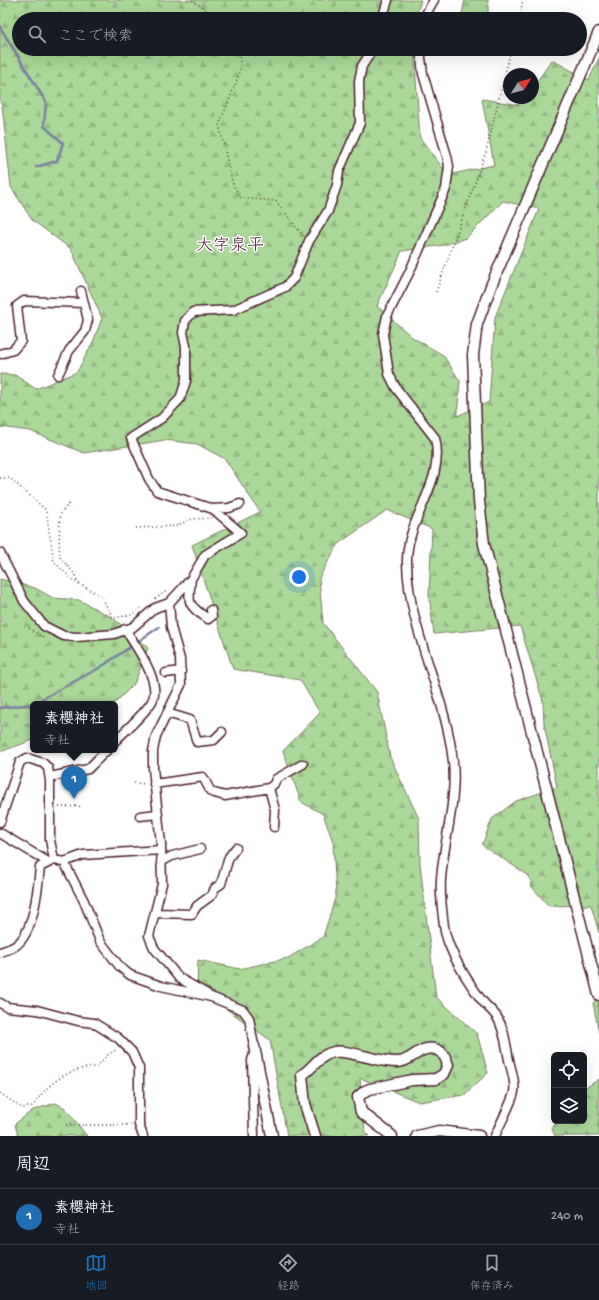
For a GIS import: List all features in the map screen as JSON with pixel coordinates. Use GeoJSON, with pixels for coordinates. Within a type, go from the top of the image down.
{"type":"FeatureCollection","features":[{"type":"Feature","properties":{"kind":"street"},"geometry":{"type":"LineString","coordinates":[[384,12],[388,0]]}},
{"type":"Feature","properties":{"kind":"street"},"geometry":{"type":"LineString","coordinates":[[427,12],[434,0]]}},
{"type":"Feature","properties":{"kind":"street"},"geometry":{"type":"LineString","coordinates":[[599,32],[491,286],[477,324],[473,355],[479,501],[484,544],[599,995]]}},
{"type":"Feature","properties":{"kind":"street"},"geometry":{"type":"LineString","coordinates":[[240,504],[228,508],[214,509],[156,491],[148,479],[131,438],[162,418],[180,399],[186,381],[186,346],[183,333],[185,320],[193,312],[233,310],[285,287],[294,278],[309,241],[328,211],[337,185],[339,171],[360,123],[358,81],[362,66],[368,56]]}},
{"type":"Feature","properties":{"kind":"street"},"geometry":{"type":"LineString","coordinates":[[421,56],[423,74],[447,156],[449,166],[447,182],[439,207],[387,316],[383,334],[390,374],[396,388],[435,438],[437,447],[436,465],[430,490],[409,539],[407,580],[412,608],[441,699],[453,760],[453,797],[441,880],[444,929],[455,957],[480,999],[497,1017],[504,1033],[513,1077],[514,1093],[495,1136]]}},
{"type":"Feature","properties":{"kind":"street"},"geometry":{"type":"LineString","coordinates":[[58,375],[69,351],[85,331],[88,320],[81,291]]}},
{"type":"Feature","properties":{"kind":"street"},"geometry":{"type":"LineString","coordinates":[[0,354],[13,350],[21,341],[17,306],[24,301],[84,303]]}},
{"type":"Feature","properties":{"kind":"street"},"geometry":{"type":"LineString","coordinates":[[0,553],[24,601],[44,626],[64,636],[77,637],[114,634],[133,627],[155,608],[172,600],[191,579],[205,555],[241,533],[214,509]]}},
{"type":"Feature","properties":{"kind":"street"},"geometry":{"type":"LineString","coordinates":[[191,579],[188,598],[192,608],[208,619],[212,616],[211,610]]}},
{"type":"Feature","properties":{"kind":"street"},"geometry":{"type":"LineString","coordinates":[[172,600],[171,628],[180,659],[181,685],[156,736],[153,751],[154,784],[161,850],[162,884],[156,913],[150,924],[149,936],[154,948],[179,978],[211,997],[243,1010],[249,1018],[272,1136]]}},
{"type":"Feature","properties":{"kind":"street"},"geometry":{"type":"LineString","coordinates":[[118,738],[152,701],[154,692],[150,670],[125,630]]}},
{"type":"Feature","properties":{"kind":"street"},"geometry":{"type":"LineString","coordinates":[[166,673],[181,671]]}},
{"type":"Feature","properties":{"kind":"street"},"geometry":{"type":"LineString","coordinates":[[167,713],[190,720],[197,742],[214,740],[222,732]]}},
{"type":"Feature","properties":{"kind":"street"},"geometry":{"type":"LineString","coordinates":[[50,777],[88,769],[104,753]]}},
{"type":"Feature","properties":{"kind":"street"},"geometry":{"type":"LineString","coordinates":[[0,822],[20,762],[27,758],[43,763],[48,768],[50,777],[49,807],[51,861]]}},
{"type":"Feature","properties":{"kind":"street"},"geometry":{"type":"LineString","coordinates":[[154,784],[204,777],[211,792],[225,796],[269,788],[274,784],[276,779],[304,764]]}},
{"type":"Feature","properties":{"kind":"street"},"geometry":{"type":"LineString","coordinates":[[269,788],[275,810],[274,827]]}},
{"type":"Feature","properties":{"kind":"street"},"geometry":{"type":"LineString","coordinates":[[140,816],[157,814]]}},
{"type":"Feature","properties":{"kind":"street"},"geometry":{"type":"LineString","coordinates":[[0,833],[51,861],[64,862],[83,855],[161,850]]}},
{"type":"Feature","properties":{"kind":"street"},"geometry":{"type":"LineString","coordinates":[[161,862],[172,856],[200,848]]}},
{"type":"Feature","properties":{"kind":"street"},"geometry":{"type":"LineString","coordinates":[[156,913],[192,914],[199,901],[212,895],[215,888],[221,884],[229,857],[236,848]]}},
{"type":"Feature","properties":{"kind":"street"},"geometry":{"type":"LineString","coordinates":[[0,952],[15,946],[26,932],[38,888],[40,867],[51,861]]}},
{"type":"Feature","properties":{"kind":"street"},"geometry":{"type":"LineString","coordinates":[[64,862],[84,902],[100,941],[120,967],[130,975],[161,986],[211,997]]}},
{"type":"Feature","properties":{"kind":"street"},"geometry":{"type":"LineString","coordinates":[[0,1003],[7,1006],[37,1010],[94,1024],[132,1052],[139,1068],[139,1125],[143,1136]]}},
{"type":"Feature","properties":{"kind":"street"},"geometry":{"type":"LineString","coordinates":[[254,1136],[252,1060],[255,1049]]}},
{"type":"Feature","properties":{"kind":"street"},"geometry":{"type":"LineString","coordinates":[[315,1136],[304,1104],[302,1075],[313,1067],[319,1058],[336,1052],[400,1062],[424,1049],[435,1049],[444,1055],[448,1065],[444,1074],[436,1079],[412,1080],[377,1087],[365,1091],[358,1097],[361,1112],[392,1136]]}},
{"type":"Feature","properties":{"kind":"street"},"geometry":{"type":"LineString","coordinates":[[417,1136],[438,1131],[479,1136]]}},
{"type":"Feature","properties":{"kind":"path"},"geometry":{"type":"LineString","coordinates":[[192,0],[209,12]]}},
{"type":"Feature","properties":{"kind":"path"},"geometry":{"type":"LineString","coordinates":[[520,12],[523,0]]}},
{"type":"Feature","properties":{"kind":"path"},"geometry":{"type":"LineString","coordinates":[[239,56],[241,66],[236,83],[219,125],[233,185],[242,198],[276,201],[298,232],[309,241]]}},
{"type":"Feature","properties":{"kind":"path"},"geometry":{"type":"LineString","coordinates":[[436,292],[486,152],[509,56]]}},
{"type":"Feature","properties":{"kind":"path"},"geometry":{"type":"LineString","coordinates":[[0,478],[10,478],[46,510],[54,562],[78,584],[101,596],[113,618],[131,615],[142,607]]}},
{"type":"Feature","properties":{"kind":"path"},"geometry":{"type":"LineString","coordinates":[[69,504],[60,515],[61,545],[59,554],[60,558],[76,576],[78,584]]}},
{"type":"Feature","properties":{"kind":"path"},"geometry":{"type":"LineString","coordinates":[[136,528],[176,526],[192,519],[222,517]]}},
{"type":"Feature","properties":{"kind":"path"},"geometry":{"type":"LineString","coordinates":[[154,600],[165,592],[172,600]]}},
{"type":"Feature","properties":{"kind":"path"},"geometry":{"type":"LineString","coordinates":[[134,783],[154,784]]}},
{"type":"Feature","properties":{"kind":"path"},"geometry":{"type":"LineString","coordinates":[[49,807],[83,806]]}},
{"type":"Feature","properties":{"kind":"path"},"geometry":{"type":"LineString","coordinates":[[0,1094],[16,1106],[22,1108],[33,1106],[43,1090],[60,1078],[82,1067],[97,1067],[106,1056],[124,1045]]}},
{"type":"Feature","properties":{"kind":"path"},"geometry":{"type":"LineString","coordinates":[[66,1125],[139,1125]]}},
{"type":"Feature","properties":{"kind":"green space"},"geometry":{"type":"Polygon","coordinates":[[[0,0],[421,0],[417,12],[12,12],[12,56],[414,56],[420,138],[448,175],[494,165],[482,99],[503,102],[503,104],[539,104],[539,78],[552,60],[589,80],[599,58],[599,933],[591,905],[549,906],[532,887],[529,876],[482,845],[492,819],[516,801],[557,787],[544,724],[543,701],[520,626],[434,634],[429,595],[432,529],[387,510],[338,544],[319,578],[323,623],[377,692],[390,757],[419,819],[420,864],[436,997],[477,1034],[488,1073],[464,1095],[419,1102],[360,1078],[365,1132],[369,1136],[287,1136],[270,1040],[197,988],[198,960],[240,969],[288,958],[323,937],[336,895],[333,842],[323,814],[301,802],[283,751],[320,713],[300,680],[233,669],[192,545],[260,512],[225,459],[197,444],[165,440],[84,453],[30,431],[0,427],[0,374],[15,375],[36,389],[77,372],[93,342],[102,318],[71,249],[32,220],[11,187],[2,105],[0,102],[0,0]],[[503,201],[466,238],[444,245],[402,251],[377,306],[412,337],[443,355],[460,381],[457,416],[489,402],[495,317],[539,209],[503,201]]]}},
{"type":"Feature","properties":{"kind":"green space"},"geometry":{"type":"Polygon","coordinates":[[[465,0],[488,0],[488,12],[462,12],[465,0]]]}},
{"type":"Feature","properties":{"kind":"green space"},"geometry":{"type":"Polygon","coordinates":[[[0,579],[35,588],[53,598],[79,600],[113,618],[148,648],[134,684],[117,701],[30,701],[30,741],[0,752],[0,579]]]}},
{"type":"Feature","properties":{"kind":"green space"},"geometry":{"type":"Polygon","coordinates":[[[599,996],[599,1033],[593,1003],[599,996]]]}},
{"type":"Feature","properties":{"kind":"green space"},"geometry":{"type":"Polygon","coordinates":[[[599,1079],[599,1136],[555,1136],[552,1129],[555,1124],[587,1124],[587,1087],[599,1079]]]}},
{"type":"Feature","properties":{"kind":"green space"},"geometry":{"type":"Polygon","coordinates":[[[56,1103],[65,1108],[87,1136],[18,1136],[15,1124],[33,1110],[56,1103]]]}},
{"type":"Feature","properties":{"kind":"waterway"},"geometry":{"type":"LineString","coordinates":[[0,27],[12,47]]}},
{"type":"Feature","properties":{"kind":"waterway"},"geometry":{"type":"LineString","coordinates":[[18,56],[46,102],[44,126],[63,143],[57,161],[36,167]]}},
{"type":"Feature","properties":{"kind":"waterway"},"geometry":{"type":"LineString","coordinates":[[39,701],[101,667],[159,627]]}},
{"type":"Feature","properties":{"kind":"waterway"},"geometry":{"type":"LineString","coordinates":[[0,708],[30,704]]}},
{"type":"Feature","properties":{"kind":"place","name":"素櫻神社"},"geometry":{"type":"Point","coordinates":[74,799]}},
{"type":"Feature","properties":{"kind":"district","name":"大字泉平"},"geometry":{"type":"Point","coordinates":[230,244]}}]}
